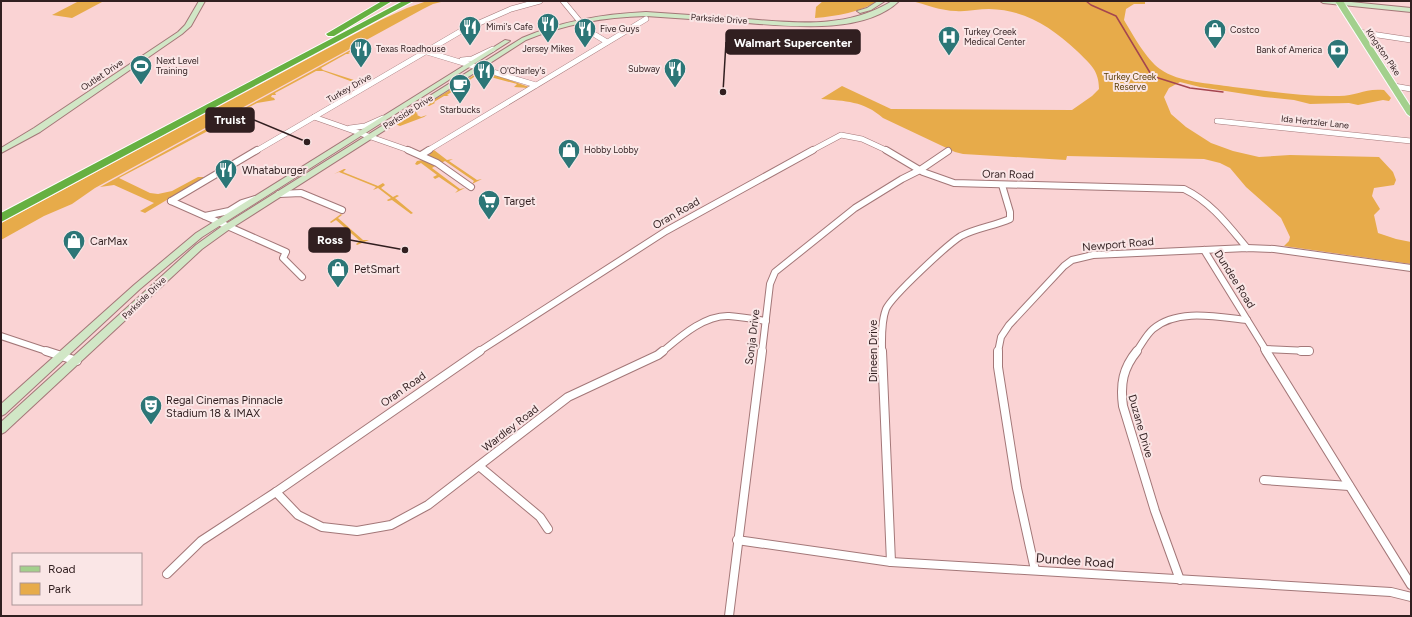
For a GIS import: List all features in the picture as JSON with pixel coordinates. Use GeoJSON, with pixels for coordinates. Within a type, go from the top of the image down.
{"type":"FeatureCollection","features":[{"type":"Feature","properties":{"kind":"highway"},"geometry":{"type":"LineString","coordinates":[[319,42],[347,23],[388,1]]}},
{"type":"Feature","properties":{"kind":"highway"},"geometry":{"type":"LineString","coordinates":[[1,207],[397,1]]}},
{"type":"Feature","properties":{"kind":"highway"},"geometry":{"type":"LineString","coordinates":[[1,218],[409,1]]}},
{"type":"Feature","properties":{"kind":"highway"},"geometry":{"type":"LineString","coordinates":[[366,24],[417,1]]}},
{"type":"Feature","properties":{"kind":"main road","name":"Kingston Pike"},"geometry":{"type":"LineString","coordinates":[[1339,2],[1411,114]]}},
{"type":"Feature","properties":{"kind":"street","name":"Outlet Drive"},"geometry":{"type":"LineString","coordinates":[[1,151],[37,130],[180,33],[188,26],[202,1]]}},
{"type":"Feature","properties":{"kind":"street","name":"Turkey Drive"},"geometry":{"type":"LineString","coordinates":[[204,216],[171,201],[461,32],[486,19],[511,9],[540,1]]}},
{"type":"Feature","properties":{"kind":"street"},"geometry":{"type":"LineString","coordinates":[[563,1],[590,32],[607,42]]}},
{"type":"Feature","properties":{"kind":"street","name":"Parkside Drive"},"geometry":{"type":"LineString","coordinates":[[1,411],[181,249],[217,222],[493,49],[528,30],[609,11],[650,10],[775,19],[812,20],[837,17],[869,9],[882,1]]}},
{"type":"Feature","properties":{"kind":"street","name":"Parkside Drive"},"geometry":{"type":"LineString","coordinates":[[1,429],[77,361],[199,247],[227,227],[524,39],[577,18],[646,14],[810,24],[837,22],[864,16],[877,12],[896,1]]}},
{"type":"Feature","properties":{"kind":"street"},"geometry":{"type":"LineString","coordinates":[[1323,1],[1411,10]]}},
{"type":"Feature","properties":{"kind":"street"},"geometry":{"type":"LineString","coordinates":[[421,155],[646,19]]}},
{"type":"Feature","properties":{"kind":"street"},"geometry":{"type":"LineString","coordinates":[[1358,32],[1411,40]]}},
{"type":"Feature","properties":{"kind":"street"},"geometry":{"type":"LineString","coordinates":[[452,59],[470,59],[493,49]]}},
{"type":"Feature","properties":{"kind":"street"},"geometry":{"type":"LineString","coordinates":[[427,52],[536,85]]}},
{"type":"Feature","properties":{"kind":"street"},"geometry":{"type":"LineString","coordinates":[[1394,86],[1411,89]]}},
{"type":"Feature","properties":{"kind":"street"},"geometry":{"type":"LineString","coordinates":[[314,117],[421,155],[437,163],[471,187]]}},
{"type":"Feature","properties":{"kind":"street"},"geometry":{"type":"LineString","coordinates":[[345,128],[365,126],[385,117]]}},
{"type":"Feature","properties":{"kind":"street","name":"Ida Hertzler Lane"},"geometry":{"type":"LineString","coordinates":[[1217,121],[1411,141]]}},
{"type":"Feature","properties":{"kind":"street","name":"Oran Road"},"geometry":{"type":"LineString","coordinates":[[167,574],[201,542],[276,492],[462,362],[666,231],[841,136],[852,135],[865,140],[938,179],[954,184],[1184,190],[1196,194],[1207,202],[1247,248]]}},
{"type":"Feature","properties":{"kind":"street","name":"Sonja Drive"},"geometry":{"type":"LineString","coordinates":[[729,616],[770,284],[775,272],[787,260],[855,208],[902,179],[920,170],[948,151]]}},
{"type":"Feature","properties":{"kind":"street"},"geometry":{"type":"LineString","coordinates":[[296,183],[301,193]]}},
{"type":"Feature","properties":{"kind":"street","name":"Dineen Drive"},"geometry":{"type":"LineString","coordinates":[[891,562],[882,343],[884,313],[888,303],[955,240],[964,234],[1003,223],[1010,219],[1010,212],[1002,185]]}},
{"type":"Feature","properties":{"kind":"street"},"geometry":{"type":"LineString","coordinates":[[279,194],[301,193],[342,210]]}},
{"type":"Feature","properties":{"kind":"street"},"geometry":{"type":"LineString","coordinates":[[204,216],[229,211],[242,203],[255,199]]}},
{"type":"Feature","properties":{"kind":"street"},"geometry":{"type":"LineString","coordinates":[[204,216],[286,252],[284,258],[302,277]]}},
{"type":"Feature","properties":{"kind":"street","name":"Newport Road"},"geometry":{"type":"LineString","coordinates":[[1035,570],[1017,488],[998,367],[998,346],[1001,337],[1009,325],[1059,271],[1072,260],[1093,255],[1247,248],[1302,252],[1411,268]]}},
{"type":"Feature","properties":{"kind":"street","name":"Dundee Road"},"geometry":{"type":"LineString","coordinates":[[1204,250],[1411,585]]}},
{"type":"Feature","properties":{"kind":"street","name":"Wardley Road"},"geometry":{"type":"LineString","coordinates":[[276,492],[301,517],[318,526],[350,530],[370,529],[389,525],[409,518],[428,505],[568,397],[658,355],[681,336],[697,326],[713,319],[728,316],[766,321]]}},
{"type":"Feature","properties":{"kind":"street","name":"Duzane Drive"},"geometry":{"type":"LineString","coordinates":[[1180,580],[1155,511],[1123,406],[1121,392],[1122,375],[1128,361],[1136,350],[1154,328],[1163,323],[1176,318],[1189,317],[1247,320]]}},
{"type":"Feature","properties":{"kind":"street"},"geometry":{"type":"LineString","coordinates":[[1,336],[77,361]]}},
{"type":"Feature","properties":{"kind":"street"},"geometry":{"type":"LineString","coordinates":[[1264,349],[1309,351]]}},
{"type":"Feature","properties":{"kind":"street"},"geometry":{"type":"LineString","coordinates":[[479,466],[540,517],[548,529]]}},
{"type":"Feature","properties":{"kind":"street"},"geometry":{"type":"LineString","coordinates":[[1264,480],[1349,486]]}},
{"type":"Feature","properties":{"kind":"street","name":"Dundee Road"},"geometry":{"type":"LineString","coordinates":[[738,540],[891,562],[1391,592],[1411,597]]}},
{"type":"Feature","properties":{"kind":"green space"},"geometry":{"type":"Polygon","coordinates":[[[79,1],[102,2],[72,18],[52,15],[79,1]]]}},
{"type":"Feature","properties":{"kind":"green space"},"geometry":{"type":"Polygon","coordinates":[[[427,1],[445,1],[433,4],[423,9],[95,188],[72,204],[44,216],[1,240],[1,223],[381,20],[427,1]]]}},
{"type":"Feature","properties":{"kind":"green space"},"geometry":{"type":"Polygon","coordinates":[[[823,1],[879,1],[848,13],[815,18],[816,7],[823,1]]]}},
{"type":"Feature","properties":{"kind":"green space","name":"Turkey Creek Reserve"},"geometry":{"type":"Polygon","coordinates":[[[911,1],[1145,1],[1145,4],[1134,4],[1126,9],[1124,20],[1140,46],[1155,65],[1168,74],[1176,77],[1205,83],[1313,96],[1345,96],[1371,90],[1384,90],[1391,98],[1389,101],[1383,100],[1358,105],[1349,103],[1310,104],[1294,100],[1200,87],[1180,82],[1169,88],[1164,97],[1171,114],[1186,127],[1211,143],[1233,151],[1259,157],[1290,155],[1379,157],[1393,172],[1396,180],[1394,185],[1374,188],[1372,196],[1380,209],[1374,215],[1378,233],[1411,242],[1411,264],[1284,246],[1289,241],[1290,237],[1281,218],[1246,187],[1230,168],[1220,163],[1204,159],[1067,156],[1066,160],[963,154],[955,152],[883,118],[869,108],[846,101],[821,99],[842,86],[891,109],[1072,110],[1092,96],[1099,89],[1099,82],[1090,64],[1067,42],[1037,21],[1026,16],[1002,10],[989,9],[950,11],[911,1]]]}},
{"type":"Feature","properties":{"kind":"green space"},"geometry":{"type":"Polygon","coordinates":[[[369,41],[366,45],[361,46],[348,53],[350,54],[346,54],[321,68],[323,70],[357,81],[353,82],[323,71],[316,71],[275,93],[276,95],[272,95],[271,97],[275,100],[257,103],[236,114],[237,116],[222,122],[223,123],[119,178],[150,193],[158,194],[172,191],[198,177],[205,177],[145,213],[140,211],[154,203],[114,185],[100,187],[369,41]]]}},
{"type":"Feature","properties":{"kind":"green space"},"geometry":{"type":"Polygon","coordinates":[[[484,71],[529,87],[514,87],[517,84],[483,75],[477,75],[447,95],[449,96],[444,96],[434,102],[435,103],[429,106],[427,105],[416,113],[421,117],[427,115],[424,117],[400,126],[395,124],[479,72],[484,71]]]}},
{"type":"Feature","properties":{"kind":"green space"},"geometry":{"type":"Polygon","coordinates":[[[437,148],[434,150],[447,160],[453,159],[449,161],[477,180],[482,179],[472,184],[474,181],[445,161],[441,163],[429,156],[430,152],[437,148]]]}},
{"type":"Feature","properties":{"kind":"green space"},"geometry":{"type":"Polygon","coordinates":[[[423,160],[435,166],[432,168],[460,189],[465,188],[455,193],[458,190],[439,177],[435,179],[433,177],[437,175],[421,163],[417,165],[415,164],[417,161],[423,160]]]}},
{"type":"Feature","properties":{"kind":"green space"},"geometry":{"type":"Polygon","coordinates":[[[346,169],[343,172],[378,186],[383,183],[385,185],[381,188],[393,197],[397,195],[399,196],[395,198],[413,213],[411,214],[392,200],[388,201],[387,200],[391,198],[378,188],[373,190],[376,187],[339,172],[334,174],[346,169]]]}},
{"type":"Feature","properties":{"kind":"green space"},"geometry":{"type":"Polygon","coordinates":[[[341,214],[342,215],[338,218],[363,240],[369,240],[357,245],[356,244],[360,241],[336,220],[331,223],[330,222],[341,214]]]}},
{"type":"Feature","properties":{"kind":"waterway"},"geometry":{"type":"LineString","coordinates":[[1086,1],[1091,5],[1116,16],[1152,76],[1190,88],[1223,92]]}},
{"type":"Feature","properties":{"kind":"place","name":"Jersey Mikes"},"geometry":{"type":"Point","coordinates":[548,44]}},
{"type":"Feature","properties":{"kind":"place","name":"Mimi's Cafe"},"geometry":{"type":"Point","coordinates":[470,46]}},
{"type":"Feature","properties":{"kind":"place","name":"Five Guys"},"geometry":{"type":"Point","coordinates":[585,48]}},
{"type":"Feature","properties":{"kind":"place","name":"Costco"},"geometry":{"type":"Point","coordinates":[1215,50]}},
{"type":"Feature","properties":{"kind":"place","name":"Turkey Creek Medical Center"},"geometry":{"type":"Point","coordinates":[949,56]}},
{"type":"Feature","properties":{"kind":"place","name":"Texas Roadhouse"},"geometry":{"type":"Point","coordinates":[361,68]}},
{"type":"Feature","properties":{"kind":"place","name":"Bank of America"},"geometry":{"type":"Point","coordinates":[1338,70]}},
{"type":"Feature","properties":{"kind":"place","name":"Next Level Training"},"geometry":{"type":"Point","coordinates":[141,86]}},
{"type":"Feature","properties":{"kind":"place","name":"Subway"},"geometry":{"type":"Point","coordinates":[675,88]}},
{"type":"Feature","properties":{"kind":"place","name":"O'Charley's"},"geometry":{"type":"Point","coordinates":[484,90]}},
{"type":"Feature","properties":{"kind":"place","name":"Walmart Supercenter"},"geometry":{"type":"Point","coordinates":[723,92]}},
{"type":"Feature","properties":{"kind":"place","name":"Starbucks"},"geometry":{"type":"Point","coordinates":[460,104]}},
{"type":"Feature","properties":{"kind":"place","name":"Truist"},"geometry":{"type":"Point","coordinates":[307,142]}},
{"type":"Feature","properties":{"kind":"place","name":"Hobby Lobby"},"geometry":{"type":"Point","coordinates":[569,170]}},
{"type":"Feature","properties":{"kind":"place","name":"Whataburger"},"geometry":{"type":"Point","coordinates":[226,190]}},
{"type":"Feature","properties":{"kind":"place","name":"Target"},"geometry":{"type":"Point","coordinates":[489,220]}},
{"type":"Feature","properties":{"kind":"place","name":"Ross"},"geometry":{"type":"Point","coordinates":[405,250]}},
{"type":"Feature","properties":{"kind":"place","name":"CarMax"},"geometry":{"type":"Point","coordinates":[74,260]}},
{"type":"Feature","properties":{"kind":"place","name":"PetSmart"},"geometry":{"type":"Point","coordinates":[338,288]}},
{"type":"Feature","properties":{"kind":"place","name":"Regal Cinemas Pinnacle Stadium 18 & IMAX"},"geometry":{"type":"Point","coordinates":[151,426]}}]}
